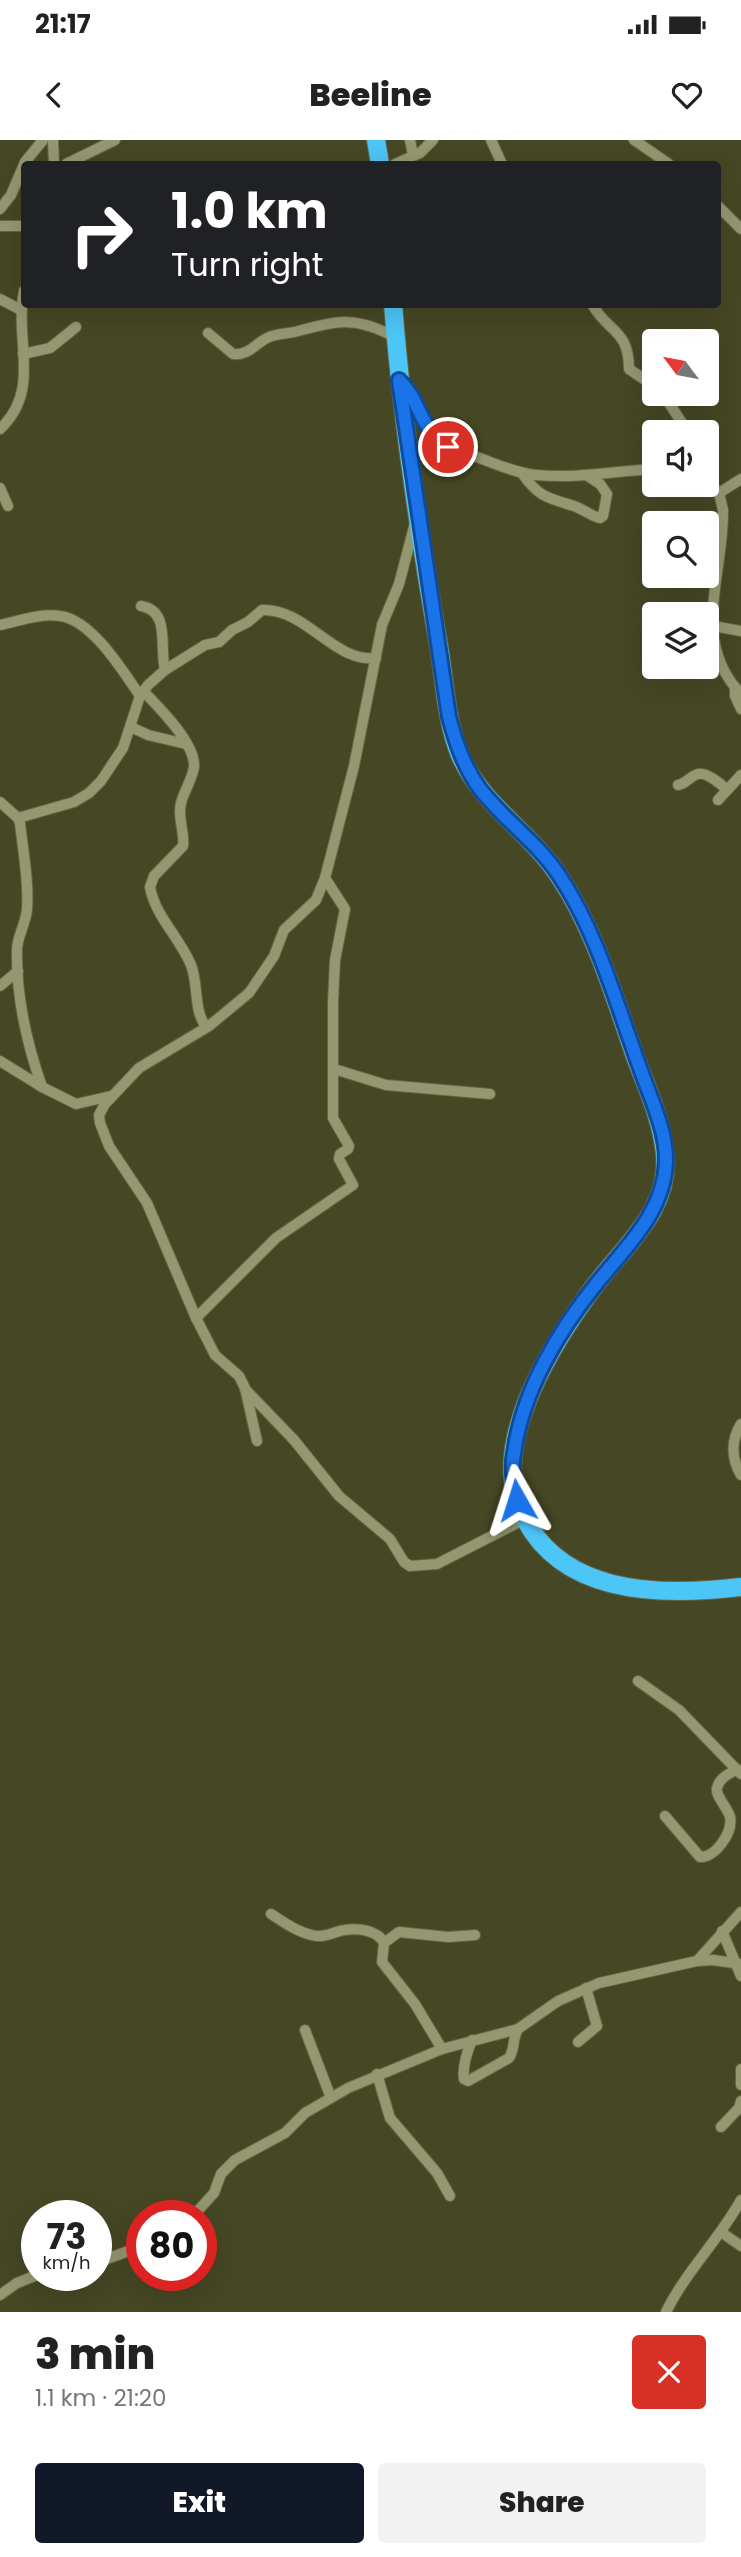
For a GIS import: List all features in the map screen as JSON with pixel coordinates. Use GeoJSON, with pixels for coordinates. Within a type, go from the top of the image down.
{"type":"FeatureCollection","features":[{"type":"Feature","properties":{"kind":"highway"},"geometry":{"type":"LineString","coordinates":[[376,140],[380,161]]}},
{"type":"Feature","properties":{"kind":"highway"},"geometry":{"type":"LineString","coordinates":[[393,308],[399,380],[418,513],[449,717],[461,756],[479,788],[543,854],[572,898],[591,937],[654,1107],[666,1158],[664,1182],[644,1227],[594,1286],[570,1320],[528,1400],[518,1428],[513,1455],[517,1500],[525,1519],[548,1550],[565,1564],[605,1583],[699,1592],[741,1587]]}},
{"type":"Feature","properties":{"kind":"street"},"geometry":{"type":"LineString","coordinates":[[26,161],[43,140]]}},
{"type":"Feature","properties":{"kind":"street"},"geometry":{"type":"LineString","coordinates":[[53,140],[54,161]]}},
{"type":"Feature","properties":{"kind":"street"},"geometry":{"type":"LineString","coordinates":[[72,161],[115,140]]}},
{"type":"Feature","properties":{"kind":"street"},"geometry":{"type":"LineString","coordinates":[[411,140],[413,155]]}},
{"type":"Feature","properties":{"kind":"street"},"geometry":{"type":"LineString","coordinates":[[401,161],[420,153],[433,140]]}},
{"type":"Feature","properties":{"kind":"street"},"geometry":{"type":"LineString","coordinates":[[491,140],[501,161]]}},
{"type":"Feature","properties":{"kind":"street"},"geometry":{"type":"LineString","coordinates":[[634,140],[665,161]]}},
{"type":"Feature","properties":{"kind":"street"},"geometry":{"type":"LineString","coordinates":[[0,209],[11,195],[21,171]]}},
{"type":"Feature","properties":{"kind":"street"},"geometry":{"type":"LineString","coordinates":[[721,209],[741,229]]}},
{"type":"Feature","properties":{"kind":"street"},"geometry":{"type":"LineString","coordinates":[[0,226],[21,226]]}},
{"type":"Feature","properties":{"kind":"street"},"geometry":{"type":"LineString","coordinates":[[0,299],[21,310],[24,376],[23,396],[12,417],[0,429]]}},
{"type":"Feature","properties":{"kind":"street"},"geometry":{"type":"LineString","coordinates":[[595,308],[625,344],[630,354],[629,369],[642,378]]}},
{"type":"Feature","properties":{"kind":"street"},"geometry":{"type":"LineString","coordinates":[[208,333],[233,354],[239,355],[272,336],[336,321],[368,324],[396,337]]}},
{"type":"Feature","properties":{"kind":"street"},"geometry":{"type":"LineString","coordinates":[[23,354],[50,348],[76,327]]}},
{"type":"Feature","properties":{"kind":"street"},"geometry":{"type":"LineString","coordinates":[[399,380],[411,394],[418,413],[437,439],[448,447],[535,475],[587,475],[642,470]]}},
{"type":"Feature","properties":{"kind":"street"},"geometry":{"type":"LineString","coordinates":[[522,473],[530,485],[544,497],[575,506],[600,518],[603,516],[607,494],[600,484],[587,475]]}},
{"type":"Feature","properties":{"kind":"street"},"geometry":{"type":"LineString","coordinates":[[715,602],[723,522],[719,493],[741,479]]}},
{"type":"Feature","properties":{"kind":"street"},"geometry":{"type":"LineString","coordinates":[[0,488],[8,506]]}},
{"type":"Feature","properties":{"kind":"street"},"geometry":{"type":"LineString","coordinates":[[418,513],[403,571],[382,625],[354,766],[325,877],[316,900],[284,930],[265,973],[249,993],[206,1027],[139,1068],[100,1111],[100,1124],[109,1146],[147,1203],[196,1318],[215,1354],[220,1361],[233,1369],[245,1388],[293,1440],[338,1496],[390,1539],[404,1562],[410,1566],[437,1564],[525,1519]]}},
{"type":"Feature","properties":{"kind":"street"},"geometry":{"type":"LineString","coordinates":[[141,606],[153,610],[161,622],[166,670]]}},
{"type":"Feature","properties":{"kind":"street"},"geometry":{"type":"LineString","coordinates":[[18,818],[74,802],[89,793],[119,755],[142,694],[166,670],[205,645],[219,642],[258,612],[266,610],[282,613],[299,621],[337,647],[360,657],[376,658]]}},
{"type":"Feature","properties":{"kind":"street"},"geometry":{"type":"LineString","coordinates":[[0,625],[46,616],[59,616],[73,621],[105,646],[142,694],[174,723],[186,744],[194,765],[180,804],[183,846],[154,876],[150,887],[161,916],[190,962],[197,982],[198,1012],[206,1027]]}},
{"type":"Feature","properties":{"kind":"street"},"geometry":{"type":"LineString","coordinates":[[719,626],[741,631]]}},
{"type":"Feature","properties":{"kind":"street"},"geometry":{"type":"LineString","coordinates":[[719,663],[738,690],[735,696],[741,709]]}},
{"type":"Feature","properties":{"kind":"street"},"geometry":{"type":"LineString","coordinates":[[131,727],[148,735],[186,744]]}},
{"type":"Feature","properties":{"kind":"street"},"geometry":{"type":"LineString","coordinates":[[678,785],[702,774],[717,781],[727,790]]}},
{"type":"Feature","properties":{"kind":"street"},"geometry":{"type":"LineString","coordinates":[[718,800],[741,775]]}},
{"type":"Feature","properties":{"kind":"street"},"geometry":{"type":"LineString","coordinates":[[0,802],[18,818],[28,895],[25,921],[17,948],[18,971],[30,1052],[42,1087]]}},
{"type":"Feature","properties":{"kind":"street"},"geometry":{"type":"LineString","coordinates":[[196,1318],[276,1238],[352,1186],[339,1159],[340,1154],[349,1146],[333,1118],[332,1024],[335,960],[345,909],[325,877]]}},
{"type":"Feature","properties":{"kind":"street"},"geometry":{"type":"LineString","coordinates":[[0,986],[18,971]]}},
{"type":"Feature","properties":{"kind":"street"},"geometry":{"type":"LineString","coordinates":[[0,1061],[76,1104],[111,1096]]}},
{"type":"Feature","properties":{"kind":"street"},"geometry":{"type":"LineString","coordinates":[[334,1069],[386,1085],[490,1094]]}},
{"type":"Feature","properties":{"kind":"street"},"geometry":{"type":"LineString","coordinates":[[245,1388],[257,1441]]}},
{"type":"Feature","properties":{"kind":"street"},"geometry":{"type":"LineString","coordinates":[[741,1424],[733,1441],[733,1456],[741,1475]]}},
{"type":"Feature","properties":{"kind":"street"},"geometry":{"type":"LineString","coordinates":[[638,1681],[679,1710],[739,1772],[724,1776],[716,1788],[727,1809],[731,1821],[730,1829],[707,1857],[699,1857],[665,1815]]}},
{"type":"Feature","properties":{"kind":"street"},"geometry":{"type":"LineString","coordinates":[[697,1961],[741,1912]]}},
{"type":"Feature","properties":{"kind":"street"},"geometry":{"type":"LineString","coordinates":[[271,1914],[312,1935],[325,1936],[343,1930],[367,1931],[379,1936],[384,1943],[382,1962],[415,2004],[442,2049]]}},
{"type":"Feature","properties":{"kind":"street"},"geometry":{"type":"LineString","coordinates":[[722,1931],[739,1964],[741,1976]]}},
{"type":"Feature","properties":{"kind":"street"},"geometry":{"type":"LineString","coordinates":[[384,1943],[399,1932],[448,1937],[475,1935]]}},
{"type":"Feature","properties":{"kind":"street"},"geometry":{"type":"LineString","coordinates":[[208,2200],[214,2193],[221,2174],[235,2160],[285,2133],[305,2113],[377,2074],[442,2049],[518,2029],[558,2001],[614,1978],[697,1961],[713,1960],[739,1964]]}},
{"type":"Feature","properties":{"kind":"street"},"geometry":{"type":"LineString","coordinates":[[578,2042],[597,2026],[586,1988]]}},
{"type":"Feature","properties":{"kind":"street"},"geometry":{"type":"LineString","coordinates":[[472,2040],[463,2075],[464,2080],[468,2081],[509,2058],[518,2029]]}},
{"type":"Feature","properties":{"kind":"street"},"geometry":{"type":"LineString","coordinates":[[305,2030],[331,2098]]}},
{"type":"Feature","properties":{"kind":"street"},"geometry":{"type":"LineString","coordinates":[[741,2069],[741,2085]]}},
{"type":"Feature","properties":{"kind":"street"},"geometry":{"type":"LineString","coordinates":[[377,2074],[390,2118],[437,2173],[450,2196]]}},
{"type":"Feature","properties":{"kind":"street"},"geometry":{"type":"LineString","coordinates":[[721,2127],[739,2108],[741,2101]]}},
{"type":"Feature","properties":{"kind":"street"},"geometry":{"type":"LineString","coordinates":[[666,2312],[741,2200]]}},
{"type":"Feature","properties":{"kind":"street"},"geometry":{"type":"LineString","coordinates":[[721,2232],[741,2246]]}},
{"type":"Feature","properties":{"kind":"street"},"geometry":{"type":"LineString","coordinates":[[0,2295],[21,2281]]}},
{"type":"Feature","properties":{"kind":"route"},"geometry":{"type":"LineString","coordinates":[[448,447],[427,427],[418,413],[416,402],[399,380],[449,717],[455,741],[479,788],[543,854],[572,898],[608,980],[654,1107],[666,1158],[664,1182],[644,1227],[594,1286],[570,1320],[528,1400],[518,1428],[513,1455],[517,1500]]}}]}
